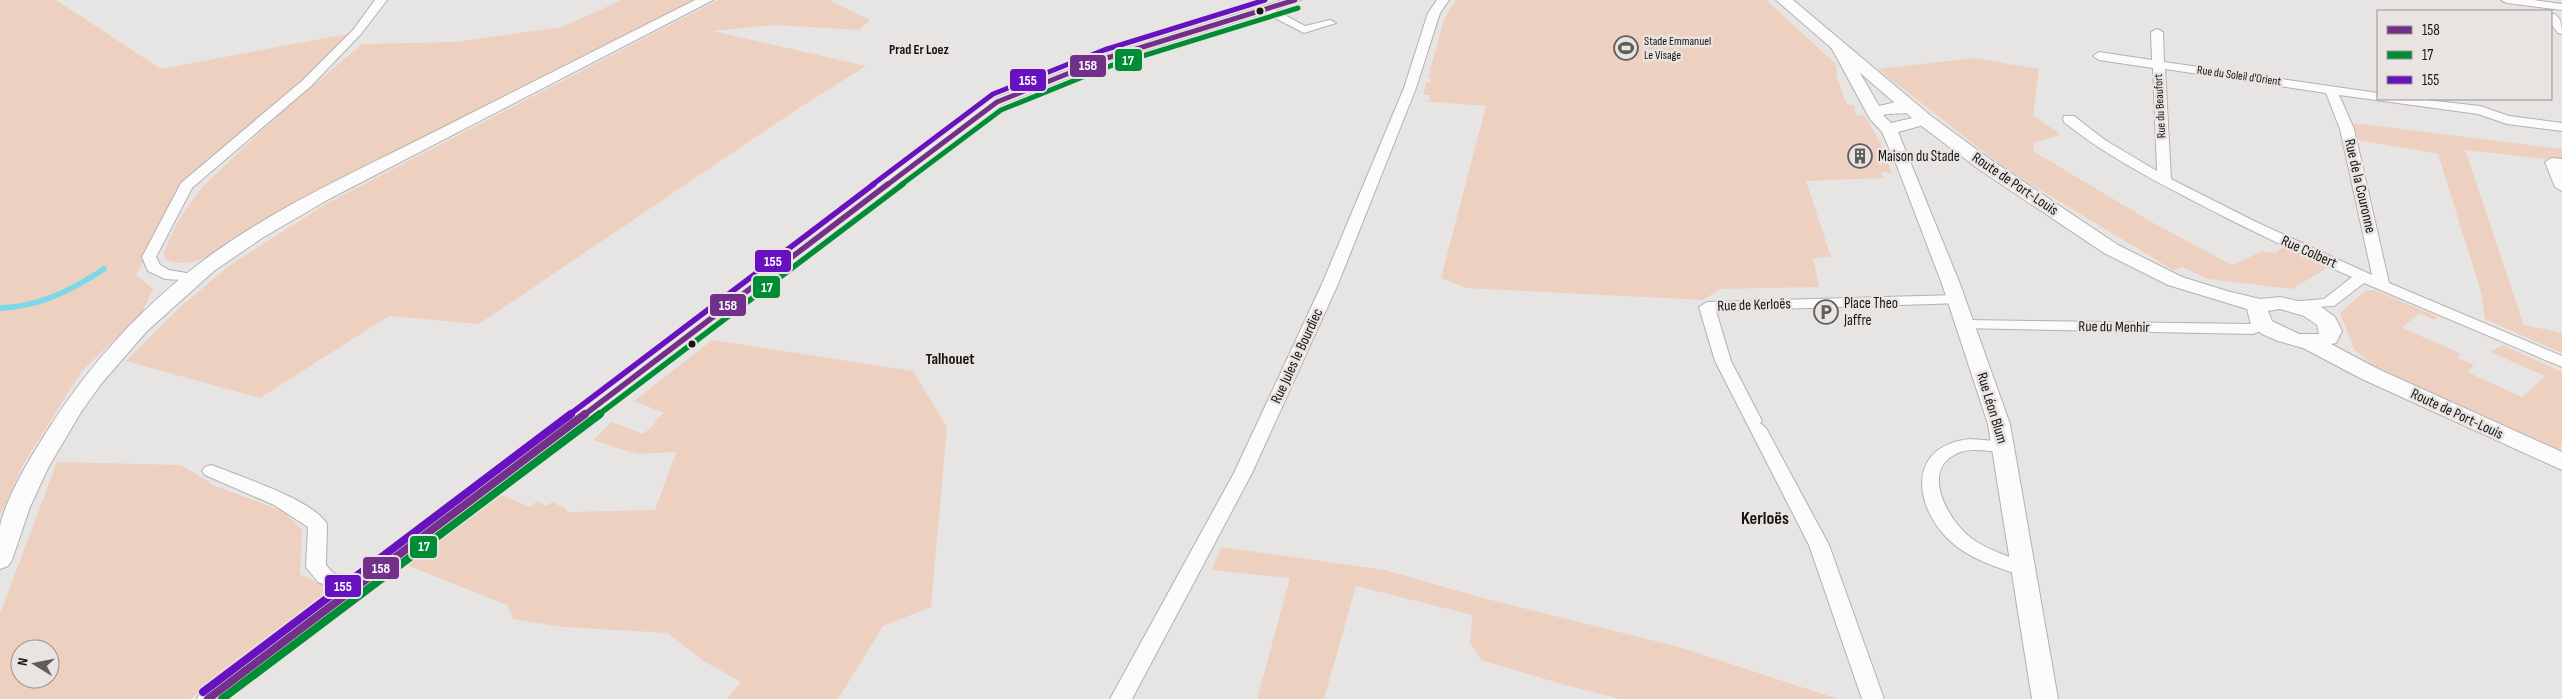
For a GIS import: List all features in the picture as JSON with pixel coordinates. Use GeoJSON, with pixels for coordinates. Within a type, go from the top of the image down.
{"type":"FeatureCollection","features":[{"type":"Feature","properties":{"kind":"main road","name":"Route de Port-Louis"},"geometry":{"type":"LineString","coordinates":[[1784,0],[1918,114],[1984,164],[2111,249],[2175,281],[2221,296],[2260,316],[2292,339],[2323,326],[2353,363],[2378,377],[2562,462]]}},
{"type":"Feature","properties":{"kind":"main road"},"geometry":{"type":"LineString","coordinates":[[2260,316],[2280,303],[2295,305],[2312,311],[2323,326]]}},
{"type":"Feature","properties":{"kind":"street"},"geometry":{"type":"LineString","coordinates":[[193,278],[165,274],[153,268],[149,257],[186,186],[307,83],[357,32],[381,0]]}},
{"type":"Feature","properties":{"kind":"street"},"geometry":{"type":"LineString","coordinates":[[0,560],[22,499],[55,434],[96,375],[139,325],[193,278],[264,229],[323,195],[706,0]]}},
{"type":"Feature","properties":{"kind":"street"},"geometry":{"type":"LineString","coordinates":[[208,699],[681,339],[997,102],[1044,80],[1112,55],[1295,0]]}},
{"type":"Feature","properties":{"kind":"street","name":"Rue Jules le Bourdiec"},"geometry":{"type":"LineString","coordinates":[[1121,699],[1242,473],[1322,302],[1410,88],[1434,13],[1443,0]]}},
{"type":"Feature","properties":{"kind":"street"},"geometry":{"type":"LineString","coordinates":[[2507,0],[2562,7]]}},
{"type":"Feature","properties":{"kind":"street"},"geometry":{"type":"LineString","coordinates":[[1266,9],[1304,30],[1330,23]]}},
{"type":"Feature","properties":{"kind":"street"},"geometry":{"type":"LineString","coordinates":[[2552,17],[2562,31]]}},
{"type":"Feature","properties":{"kind":"street","name":"Rue du Beaufort"},"geometry":{"type":"LineString","coordinates":[[2157,32],[2164,180]]}},
{"type":"Feature","properties":{"kind":"street","name":"Rue Léon Blum"},"geometry":{"type":"LineString","coordinates":[[1838,47],[1874,112],[1889,130],[1956,300],[1999,424],[2045,699]]}},
{"type":"Feature","properties":{"kind":"street","name":"Rue du Soleil d'Orient"},"geometry":{"type":"LineString","coordinates":[[2099,56],[2377,97]]}},
{"type":"Feature","properties":{"kind":"street","name":"Rue de la Couronne"},"geometry":{"type":"LineString","coordinates":[[2331,90],[2347,128],[2382,284]]}},
{"type":"Feature","properties":{"kind":"street"},"geometry":{"type":"LineString","coordinates":[[2397,100],[2480,110],[2507,120],[2562,127]]}},
{"type":"Feature","properties":{"kind":"street"},"geometry":{"type":"LineString","coordinates":[[1874,112],[1896,108],[1918,114]]}},
{"type":"Feature","properties":{"kind":"street"},"geometry":{"type":"LineString","coordinates":[[1889,130],[1918,114]]}},
{"type":"Feature","properties":{"kind":"street","name":"Rue Colbert"},"geometry":{"type":"LineString","coordinates":[[2069,120],[2090,138],[2164,180],[2264,232],[2562,362]]}},
{"type":"Feature","properties":{"kind":"street"},"geometry":{"type":"LineString","coordinates":[[2557,163],[2562,187]]}},
{"type":"Feature","properties":{"kind":"street"},"geometry":{"type":"LineString","coordinates":[[2323,326],[2363,276]]}},
{"type":"Feature","properties":{"kind":"street","name":"Rue de Kerloës"},"geometry":{"type":"LineString","coordinates":[[1873,699],[1819,545],[1755,425],[1724,361],[1707,307],[1956,300]]}},
{"type":"Feature","properties":{"kind":"street","name":"Rue du Menhir"},"geometry":{"type":"LineString","coordinates":[[1965,325],[2253,329],[2260,316]]}},
{"type":"Feature","properties":{"kind":"street"},"geometry":{"type":"LineString","coordinates":[[2004,446],[1952,448],[1936,459],[1928,480],[1935,504],[1947,525],[1963,542],[1988,558],[2024,570]]}},
{"type":"Feature","properties":{"kind":"street"},"geometry":{"type":"LineString","coordinates":[[212,471],[280,499],[303,511],[318,524],[316,567],[325,577],[353,589]]}},
{"type":"Feature","properties":{"kind":"shaded area"},"geometry":{"type":"Polygon","coordinates":[[[0,0],[56,0],[161,69],[357,32],[186,186],[136,275],[153,289],[142,313],[81,372],[24,463],[0,516],[0,0]]]}},
{"type":"Feature","properties":{"kind":"shaded area"},"geometry":{"type":"Polygon","coordinates":[[[622,0],[696,0],[215,254],[184,263],[171,262],[165,259],[164,252],[178,221],[202,187],[274,119],[362,44],[455,42],[562,27],[622,0]]]}},
{"type":"Feature","properties":{"kind":"shaded area"},"geometry":{"type":"Polygon","coordinates":[[[718,0],[829,0],[870,20],[859,30],[775,25],[712,31],[866,66],[796,110],[479,324],[389,316],[260,398],[126,361],[179,308],[230,265],[326,204],[718,0]]]}},
{"type":"Feature","properties":{"kind":"shaded area"},"geometry":{"type":"Polygon","coordinates":[[[1456,0],[1766,0],[1836,64],[1837,78],[1847,105],[1854,105],[1856,115],[1865,116],[1881,144],[1892,173],[1881,172],[1883,178],[1806,181],[1831,257],[1813,258],[1819,287],[1720,289],[1703,300],[1466,288],[1441,278],[1486,106],[1422,101],[1429,100],[1430,95],[1423,95],[1426,82],[1430,82],[1431,78],[1428,78],[1444,19],[1456,0]]]}},
{"type":"Feature","properties":{"kind":"shaded area"},"geometry":{"type":"Polygon","coordinates":[[[1974,58],[2039,69],[2033,115],[2061,135],[2035,142],[2033,151],[2155,224],[2232,265],[2263,251],[2275,253],[2283,247],[2327,268],[2292,289],[2208,279],[2182,267],[2173,270],[2007,170],[1878,69],[1974,58]]]}},
{"type":"Feature","properties":{"kind":"shaded area"},"geometry":{"type":"Polygon","coordinates":[[[2353,123],[2562,149],[2562,161],[2465,150],[2524,325],[2562,333],[2562,353],[2485,319],[2481,292],[2438,154],[2359,140],[2353,123]]]}},
{"type":"Feature","properties":{"kind":"shaded area"},"geometry":{"type":"Polygon","coordinates":[[[2374,290],[2438,317],[2435,320],[2419,313],[2402,328],[2460,353],[2458,358],[2474,365],[2467,372],[2522,397],[2545,376],[2490,352],[2502,345],[2562,372],[2562,443],[2560,450],[2548,450],[2371,364],[2354,349],[2340,313],[2365,291],[2374,290]]]}},
{"type":"Feature","properties":{"kind":"shaded area"},"geometry":{"type":"Polygon","coordinates":[[[712,340],[913,371],[947,427],[931,607],[883,626],[838,699],[727,699],[741,682],[702,660],[668,633],[563,627],[513,619],[507,605],[404,564],[495,492],[530,507],[537,501],[547,506],[552,502],[567,509],[567,512],[655,510],[676,452],[637,454],[593,440],[612,422],[643,434],[664,413],[634,401],[712,340]]]}},
{"type":"Feature","properties":{"kind":"shaded area"},"geometry":{"type":"Polygon","coordinates":[[[57,462],[181,465],[215,486],[283,511],[302,530],[300,574],[335,592],[190,699],[0,699],[0,614],[57,462]]]}},
{"type":"Feature","properties":{"kind":"shaded area"},"geometry":{"type":"Polygon","coordinates":[[[1221,547],[1385,570],[1479,597],[1679,647],[1838,699],[1620,699],[1481,660],[1470,643],[1472,615],[1356,586],[1324,699],[1257,699],[1290,578],[1212,570],[1221,547]]]}},
{"type":"Feature","properties":{"kind":"waterway"},"geometry":{"type":"LineString","coordinates":[[0,308],[42,301],[80,284],[104,269]]}},
{"type":"Feature","properties":{"kind":"transit line","name":"155"},"geometry":{"type":"LineString","coordinates":[[203,692],[993,94],[1104,50],[1265,0]]}},
{"type":"Feature","properties":{"kind":"transit line","name":"158"},"geometry":{"type":"LineString","coordinates":[[208,699],[997,102],[1107,58],[1295,0]]}},
{"type":"Feature","properties":{"kind":"transit line","name":"17"},"geometry":{"type":"LineString","coordinates":[[222,699],[1001,110],[1110,66],[1298,8]]}},
{"type":"Feature","properties":{"kind":"place","name":"Stade Emmanuel Le Visage"},"geometry":{"type":"Point","coordinates":[1626,48]}},
{"type":"Feature","properties":{"kind":"place","name":"Maison du Stade"},"geometry":{"type":"Point","coordinates":[1860,156]}},
{"type":"Feature","properties":{"kind":"place","name":"Place Theo Jaffre"},"geometry":{"type":"Point","coordinates":[1826,312]}},
{"type":"Feature","properties":{"kind":"district","name":"Prad Er Loez"},"geometry":{"type":"Point","coordinates":[919,49]}},
{"type":"Feature","properties":{"kind":"district","name":"Talhouet"},"geometry":{"type":"Point","coordinates":[950,359]}},
{"type":"Feature","properties":{"kind":"district","name":"Kerloës"},"geometry":{"type":"Point","coordinates":[1765,518]}}]}
